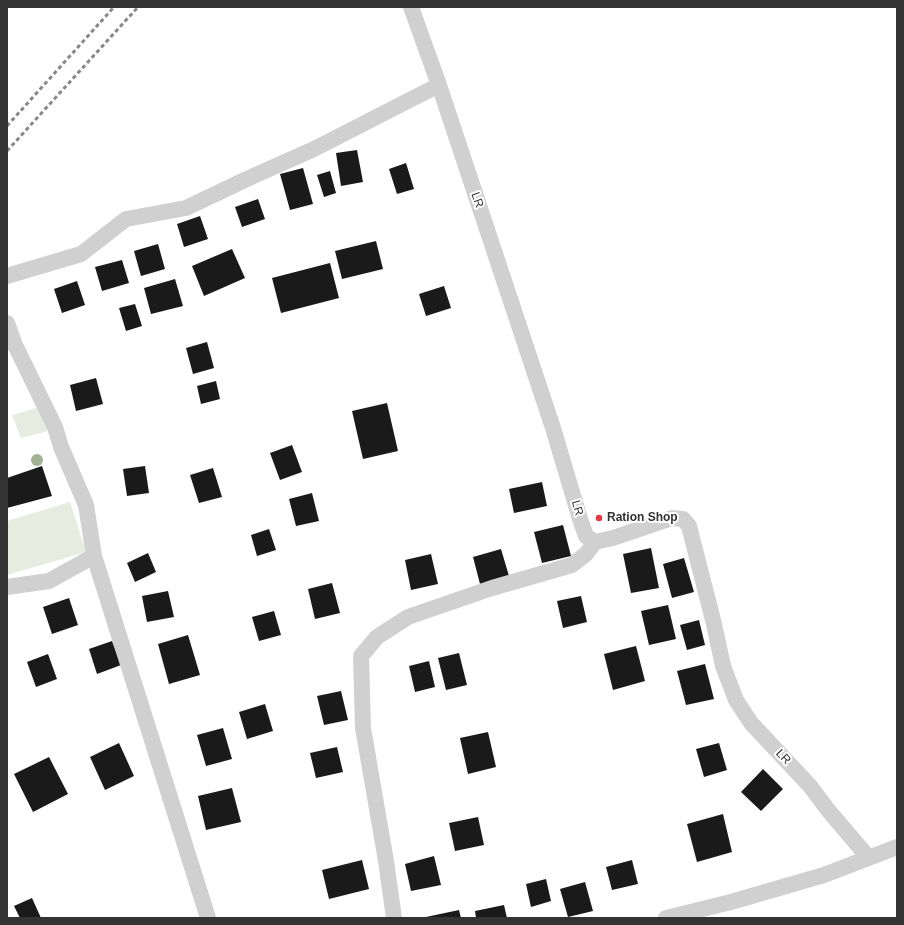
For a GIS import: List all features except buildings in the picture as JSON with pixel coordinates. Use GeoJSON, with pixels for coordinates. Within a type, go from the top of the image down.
{"type":"FeatureCollection","features":[{"type":"Feature","properties":{"kind":"street","name":"LR"},"geometry":{"type":"LineString","coordinates":[[411,7],[439,85],[553,428],[586,536],[595,542],[614,538],[672,518],[683,519],[689,526],[723,666],[736,700],[751,723],[810,786],[828,810],[868,857]]}},
{"type":"Feature","properties":{"kind":"street"},"geometry":{"type":"LineString","coordinates":[[7,276],[81,254],[126,219],[186,208],[314,149],[439,85]]}},
{"type":"Feature","properties":{"kind":"street"},"geometry":{"type":"LineString","coordinates":[[7,323],[16,345],[56,427],[61,447],[86,505],[94,556],[208,918]]}},
{"type":"Feature","properties":{"kind":"street"},"geometry":{"type":"LineString","coordinates":[[394,918],[386,861],[363,728],[361,656],[377,637],[408,617],[492,588],[572,565],[586,554],[595,542]]}},
{"type":"Feature","properties":{"kind":"street"},"geometry":{"type":"LineString","coordinates":[[7,587],[49,581],[94,556]]}},
{"type":"Feature","properties":{"kind":"street"},"geometry":{"type":"LineString","coordinates":[[666,918],[731,902],[824,875],[897,847]]}},
{"type":"Feature","properties":{"kind":"shaded area"},"geometry":{"type":"Polygon","coordinates":[[[40,407],[48,431],[21,438],[12,415],[40,407]]]}},
{"type":"Feature","properties":{"kind":"shaded area"},"geometry":{"type":"Polygon","coordinates":[[[70,502],[86,552],[7,575],[7,521],[70,502]]]}},
{"type":"Feature","properties":{"kind":"railway"},"geometry":{"type":"LineString","coordinates":[[7,126],[114,7]]}},
{"type":"Feature","properties":{"kind":"railway"},"geometry":{"type":"LineString","coordinates":[[7,151],[138,7]]}},
{"type":"Feature","properties":{"kind":"place","name":"Ration Shop"},"geometry":{"type":"Point","coordinates":[599,518]}}]}
